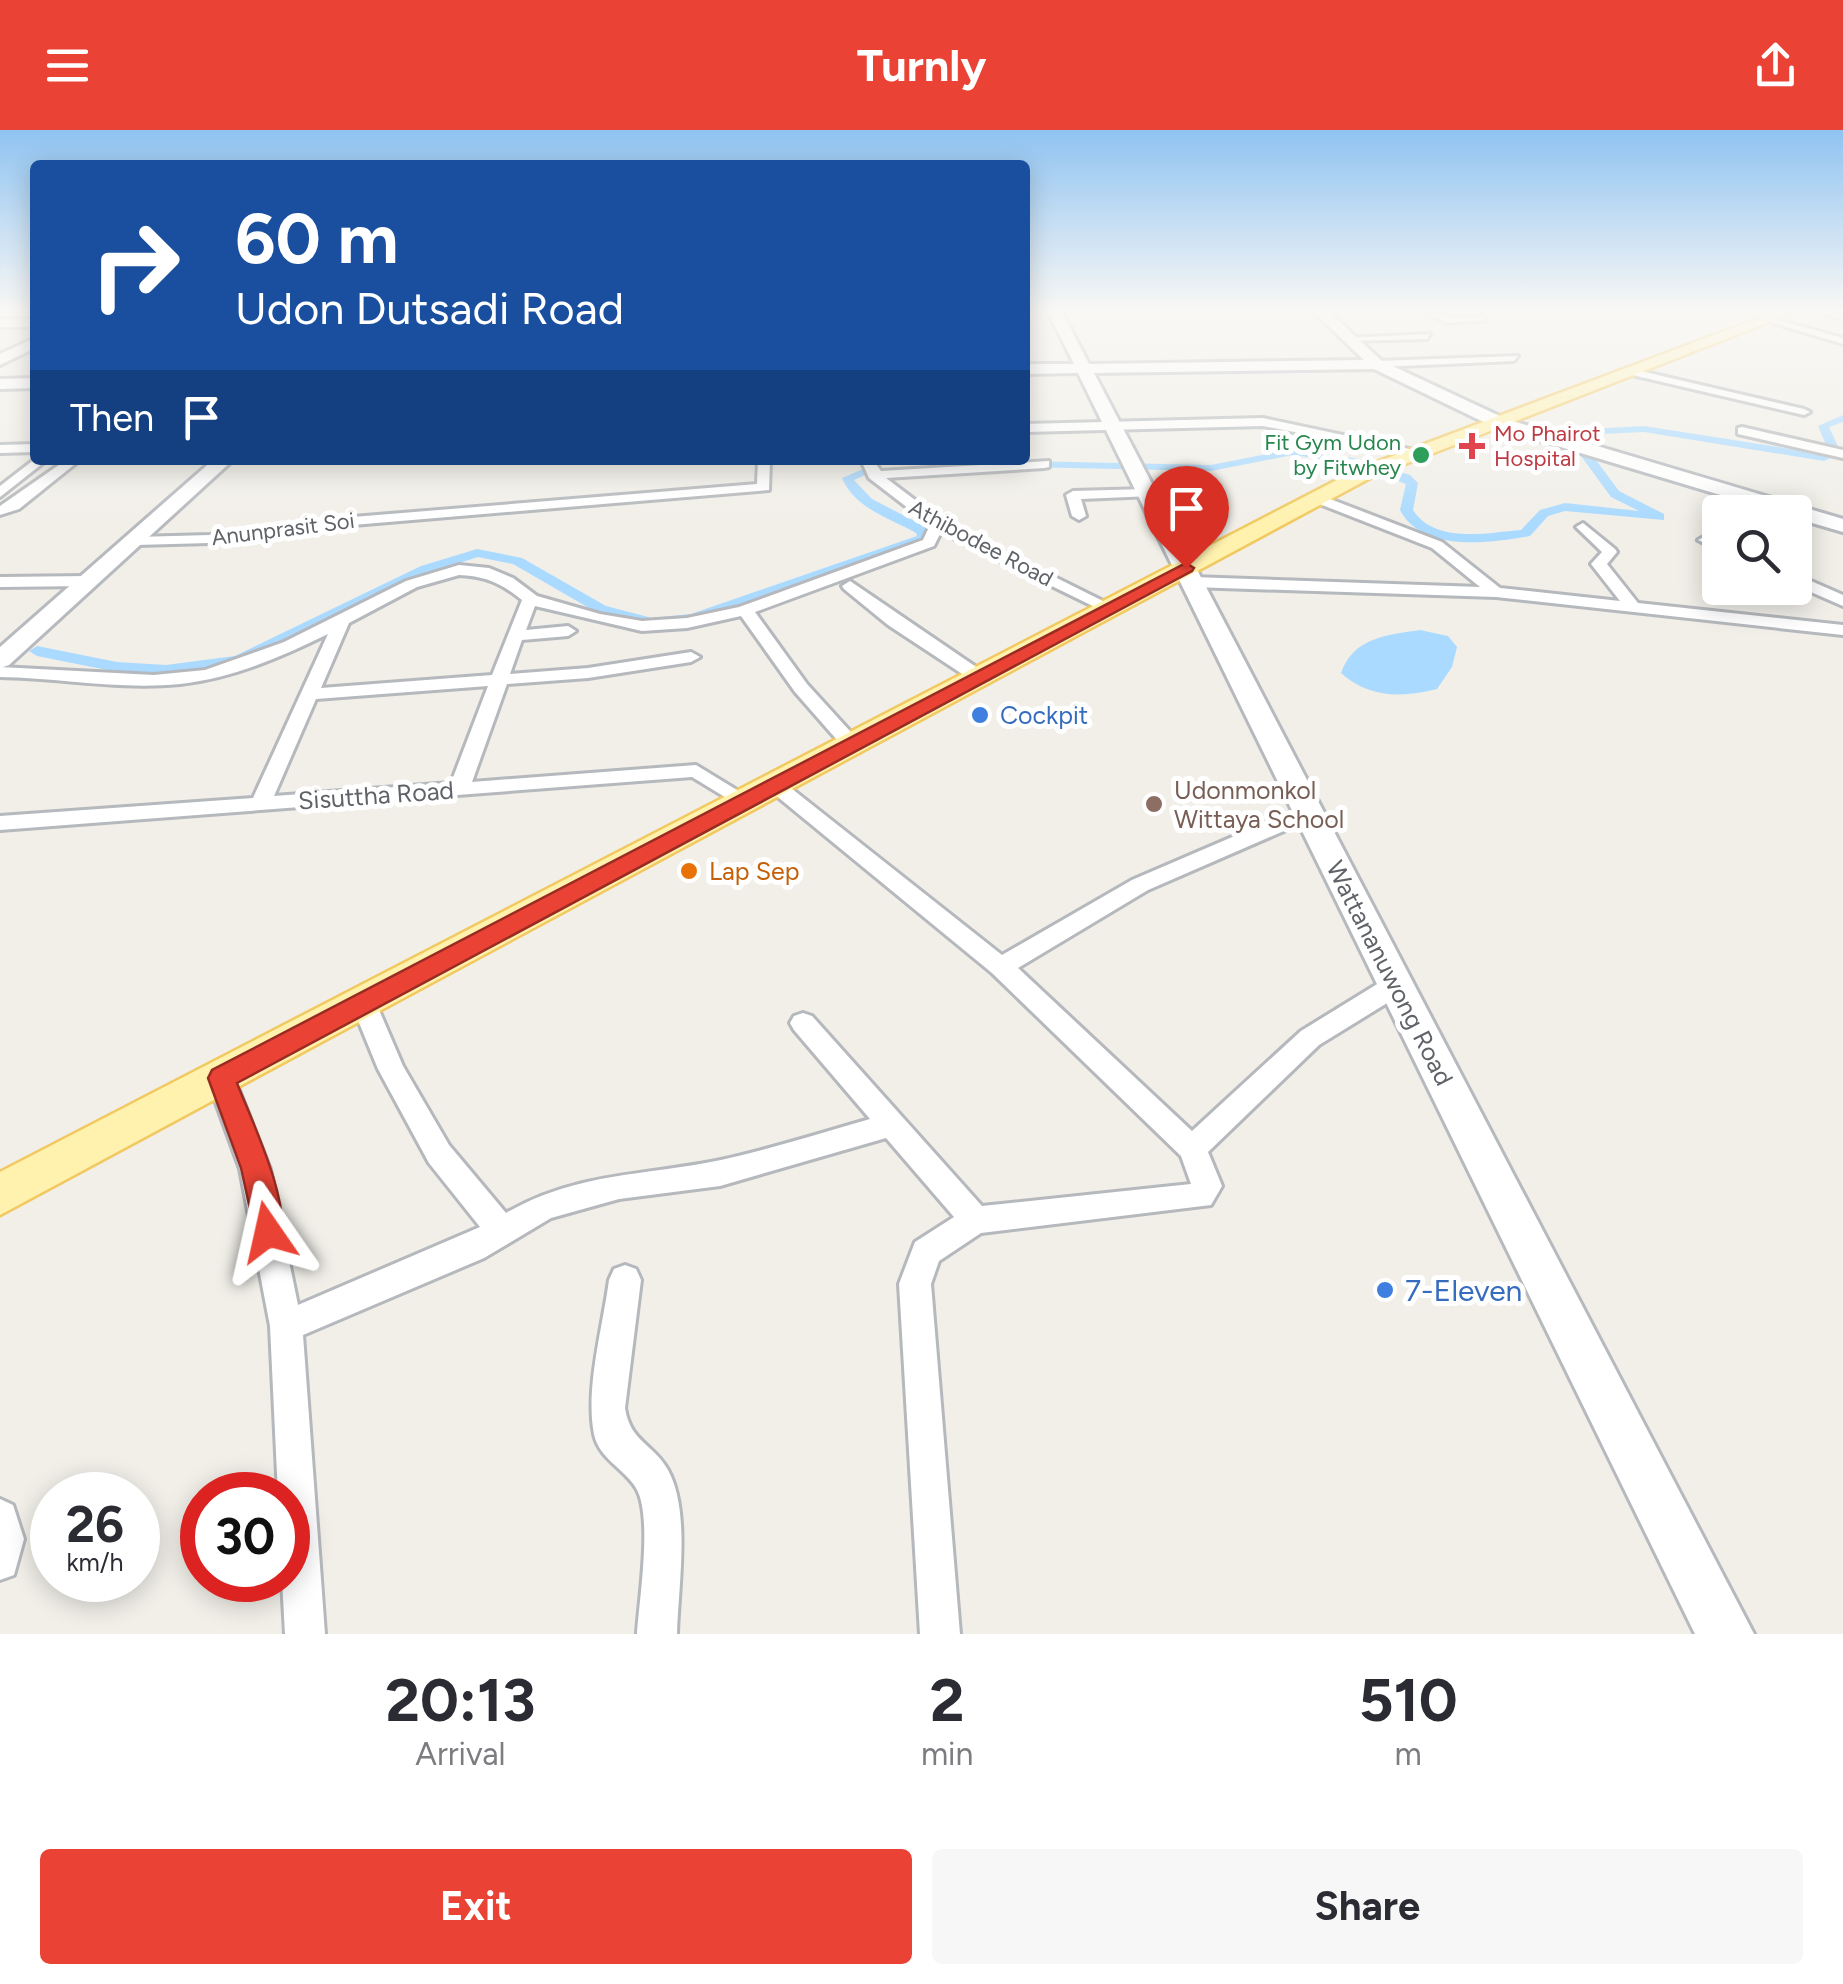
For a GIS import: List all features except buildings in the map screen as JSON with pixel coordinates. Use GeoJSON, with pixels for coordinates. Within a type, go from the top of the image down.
{"type":"FeatureCollection","features":[{"type":"Feature","properties":{"kind":"main road"},"geometry":{"type":"LineString","coordinates":[[0,1195],[1109,608],[1189,575],[1317,498],[1381,466],[1604,382]]}},
{"type":"Feature","properties":{"kind":"street","name":"Wattananuwong Road"},"geometry":{"type":"LineString","coordinates":[[1091,382],[1725,1634]]}},
{"type":"Feature","properties":{"kind":"street"},"geometry":{"type":"LineString","coordinates":[[1415,382],[1500,423],[1843,526]]}},
{"type":"Feature","properties":{"kind":"street"},"geometry":{"type":"LineString","coordinates":[[1643,382],[1683,400]]}},
{"type":"Feature","properties":{"kind":"street"},"geometry":{"type":"LineString","coordinates":[[1664,382],[1804,412]]}},
{"type":"Feature","properties":{"kind":"street"},"geometry":{"type":"LineString","coordinates":[[0,384],[30,383]]}},
{"type":"Feature","properties":{"kind":"street"},"geometry":{"type":"LineString","coordinates":[[1030,428],[1263,422],[1418,452]]}},
{"type":"Feature","properties":{"kind":"street"},"geometry":{"type":"LineString","coordinates":[[1742,431],[1834,452]]}},
{"type":"Feature","properties":{"kind":"street"},"geometry":{"type":"LineString","coordinates":[[0,449],[30,446]]}},
{"type":"Feature","properties":{"kind":"street"},"geometry":{"type":"LineString","coordinates":[[1030,464],[1044,464]]}},
{"type":"Feature","properties":{"kind":"street"},"geometry":{"type":"LineString","coordinates":[[0,493],[35,465]]}},
{"type":"Feature","properties":{"kind":"street"},"geometry":{"type":"LineString","coordinates":[[0,511],[14,506],[67,465]]}},
{"type":"Feature","properties":{"kind":"street"},"geometry":{"type":"LineString","coordinates":[[0,660],[219,465]]}},
{"type":"Feature","properties":{"kind":"street","name":"Anunprasit Soi"},"geometry":{"type":"LineString","coordinates":[[136,541],[210,539],[353,521],[764,487],[764,465]]}},
{"type":"Feature","properties":{"kind":"street"},"geometry":{"type":"LineString","coordinates":[[870,466],[957,465]]}},
{"type":"Feature","properties":{"kind":"street","name":"Athibodee Road"},"geometry":{"type":"LineString","coordinates":[[870,466],[890,492],[938,523],[1109,608]]}},
{"type":"Feature","properties":{"kind":"street"},"geometry":{"type":"LineString","coordinates":[[1067,479],[1079,516]]}},
{"type":"Feature","properties":{"kind":"street"},"geometry":{"type":"LineString","coordinates":[[1073,495],[1147,493]]}},
{"type":"Feature","properties":{"kind":"street"},"geometry":{"type":"LineString","coordinates":[[1317,498],[1437,545],[1496,592]]}},
{"type":"Feature","properties":{"kind":"street"},"geometry":{"type":"LineString","coordinates":[[0,672],[37,671],[124,682],[176,679],[226,668],[342,620],[409,583],[458,570],[496,574],[532,600],[633,628],[688,624],[744,610],[928,543],[938,523]]}},
{"type":"Feature","properties":{"kind":"street"},"geometry":{"type":"LineString","coordinates":[[1583,527],[1610,552],[1599,564],[1632,605]]}},
{"type":"Feature","properties":{"kind":"street"},"geometry":{"type":"LineString","coordinates":[[1189,575],[1496,592],[1843,630]]}},
{"type":"Feature","properties":{"kind":"street"},"geometry":{"type":"LineString","coordinates":[[0,582],[90,581]]}},
{"type":"Feature","properties":{"kind":"street"},"geometry":{"type":"LineString","coordinates":[[850,586],[894,622],[979,677]]}},
{"type":"Feature","properties":{"kind":"street"},"geometry":{"type":"LineString","coordinates":[[1812,587],[1843,601]]}},
{"type":"Feature","properties":{"kind":"street"},"geometry":{"type":"LineString","coordinates":[[459,789],[525,604],[532,600]]}},
{"type":"Feature","properties":{"kind":"street"},"geometry":{"type":"LineString","coordinates":[[744,610],[801,688],[852,744]]}},
{"type":"Feature","properties":{"kind":"street"},"geometry":{"type":"LineString","coordinates":[[261,803],[342,620]]}},
{"type":"Feature","properties":{"kind":"street"},"geometry":{"type":"LineString","coordinates":[[633,628],[634,668]]}},
{"type":"Feature","properties":{"kind":"street"},"geometry":{"type":"LineString","coordinates":[[514,636],[568,631]]}},
{"type":"Feature","properties":{"kind":"street"},"geometry":{"type":"LineString","coordinates":[[309,694],[634,668],[691,657]]}},
{"type":"Feature","properties":{"kind":"street","name":"Sisuttha Road"},"geometry":{"type":"LineString","coordinates":[[0,822],[696,771],[742,802]]}},
{"type":"Feature","properties":{"kind":"street"},"geometry":{"type":"LineString","coordinates":[[775,785],[1001,967],[1192,1149],[1207,1186],[1200,1196],[1187,1201],[975,1220],[926,1252],[916,1284],[940,1634]]}},
{"type":"Feature","properties":{"kind":"street"},"geometry":{"type":"LineString","coordinates":[[1001,967],[1140,885],[1308,812]]}},
{"type":"Feature","properties":{"kind":"street"},"geometry":{"type":"LineString","coordinates":[[1192,1149],[1310,1038],[1396,985]]}},
{"type":"Feature","properties":{"kind":"street"},"geometry":{"type":"LineString","coordinates":[[364,1003],[392,1069],[439,1154],[501,1230]]}},
{"type":"Feature","properties":{"kind":"street"},"geometry":{"type":"LineString","coordinates":[[803,1024],[975,1220]]}},
{"type":"Feature","properties":{"kind":"street"},"geometry":{"type":"LineString","coordinates":[[221,1078],[255,1168],[286,1326],[301,1632]]}},
{"type":"Feature","properties":{"kind":"street"},"geometry":{"type":"LineString","coordinates":[[286,1326],[474,1248],[542,1207],[619,1186],[720,1174],[891,1125]]}},
{"type":"Feature","properties":{"kind":"street"},"geometry":{"type":"LineString","coordinates":[[625,1280],[608,1408],[612,1436],[654,1480],[662,1521],[657,1634]]}},
{"type":"Feature","properties":{"kind":"street"},"geometry":{"type":"LineString","coordinates":[[0,1518],[5,1539],[0,1561]]}},
{"type":"Feature","properties":{"kind":"water"},"geometry":{"type":"Polygon","coordinates":[[[1420,630],[1448,636],[1457,647],[1452,667],[1437,689],[1386,694],[1363,687],[1341,673],[1363,645],[1384,636],[1420,630]]]}},
{"type":"Feature","properties":{"kind":"waterway"},"geometry":{"type":"LineString","coordinates":[[1030,464],[1211,468],[1293,452],[1355,461],[1406,477],[1412,483],[1406,510],[1417,525],[1445,536],[1479,537],[1525,533],[1544,513],[1565,507],[1660,517],[1615,494],[1587,456],[1595,431],[1644,429],[1824,458],[1835,453],[1823,426],[1843,418]]}},
{"type":"Feature","properties":{"kind":"waterway"},"geometry":{"type":"LineString","coordinates":[[37,651],[117,667],[166,670],[239,660],[426,569],[477,553],[517,561],[601,609],[652,622],[694,618],[922,539],[925,535],[921,530],[868,502],[848,478],[863,472],[920,469]]}},
{"type":"Feature","properties":{"kind":"place","name":"Mo Phairot Hospital"},"geometry":{"type":"Point","coordinates":[1472,446]}},
{"type":"Feature","properties":{"kind":"place","name":"Fit Gym Udon by Fitwhey"},"geometry":{"type":"Point","coordinates":[1421,455]}},
{"type":"Feature","properties":{"kind":"place","name":"Cockpit"},"geometry":{"type":"Point","coordinates":[980,715]}},
{"type":"Feature","properties":{"kind":"place","name":"Udonmonkol Wittaya School"},"geometry":{"type":"Point","coordinates":[1154,804]}},
{"type":"Feature","properties":{"kind":"place","name":"Lap Sep"},"geometry":{"type":"Point","coordinates":[689,871]}},
{"type":"Feature","properties":{"kind":"place","name":"7-Eleven"},"geometry":{"type":"Point","coordinates":[1385,1290]}},
{"type":"Feature","properties":{"kind":"route"},"geometry":{"type":"LineString","coordinates":[[268,1232],[255,1168],[221,1078],[1186,568]]}}]}
